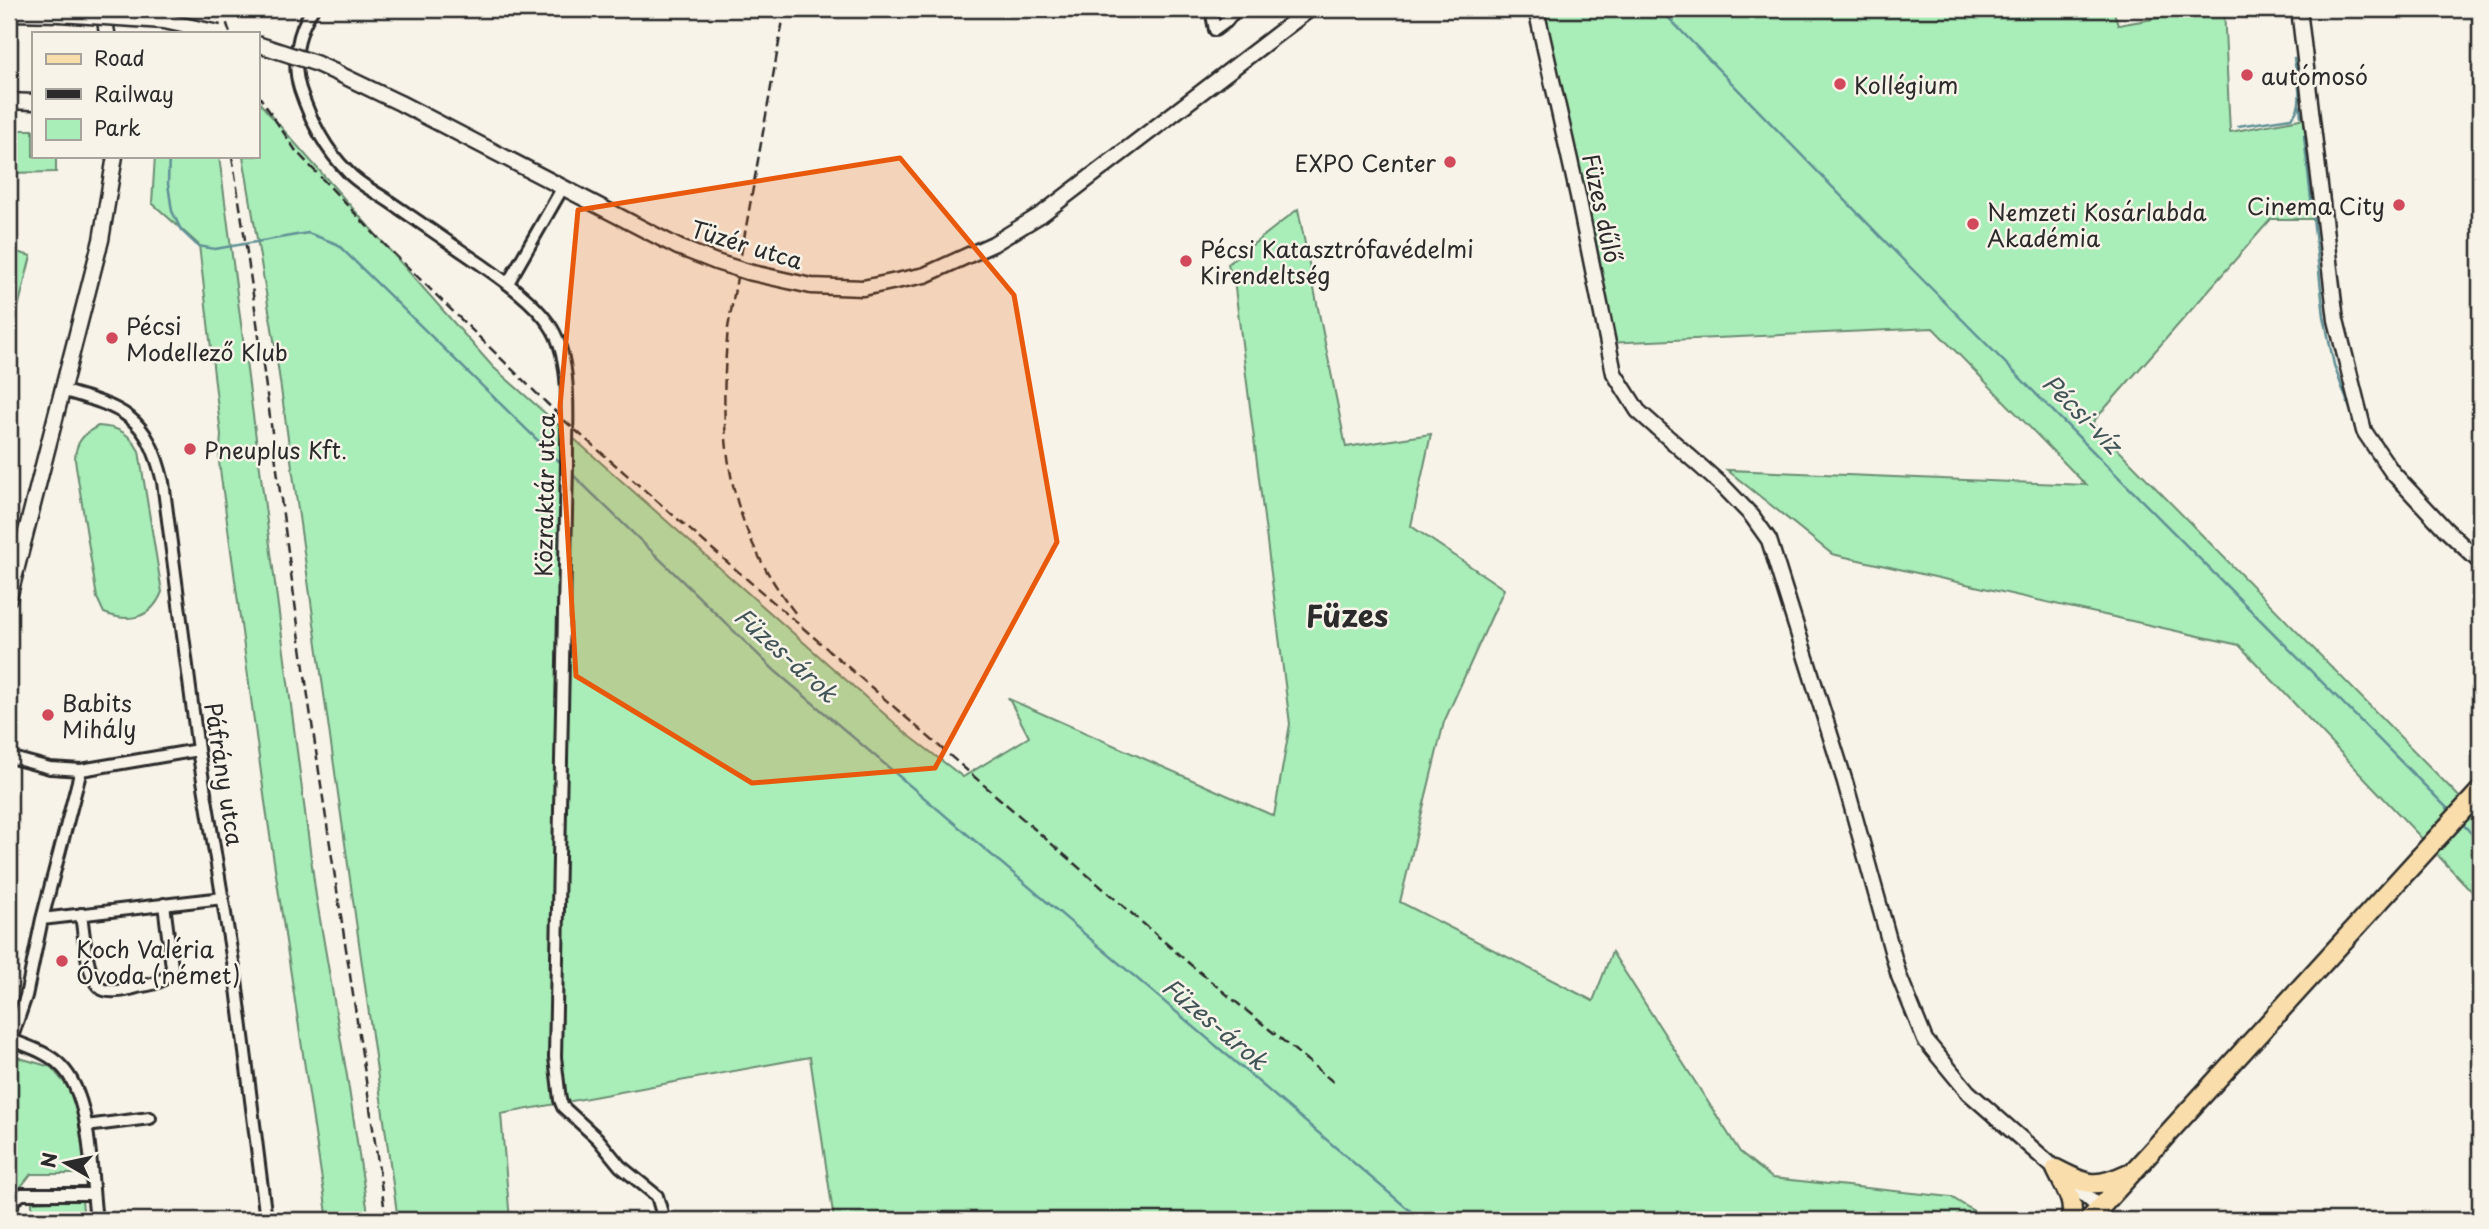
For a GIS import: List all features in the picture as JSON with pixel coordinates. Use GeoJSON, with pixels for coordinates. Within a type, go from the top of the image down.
{"type":"FeatureCollection","features":[{"type":"Feature","properties":{"kind":"main road"},"geometry":{"type":"LineString","coordinates":[[2095,1214],[2480,791]]}},
{"type":"Feature","properties":{"kind":"main road"},"geometry":{"type":"LineString","coordinates":[[2056,1169],[2094,1184],[2106,1184],[2136,1169]]}},
{"type":"Feature","properties":{"kind":"main road"},"geometry":{"type":"LineString","coordinates":[[2056,1169],[2071,1200],[2073,1213],[2070,1220]]}},
{"type":"Feature","properties":{"kind":"street"},"geometry":{"type":"LineString","coordinates":[[103,9],[107,32]]}},
{"type":"Feature","properties":{"kind":"street","name":"Közraktár utca"},"geometry":{"type":"LineString","coordinates":[[313,9],[301,30],[296,77],[306,106],[328,148],[349,173],[508,283],[540,312],[551,326],[561,349],[566,373],[567,464],[555,1057],[561,1105],[598,1139],[621,1166],[657,1196],[664,1220]]}},
{"type":"Feature","properties":{"kind":"street"},"geometry":{"type":"LineString","coordinates":[[1211,9],[1215,30],[1226,22],[1234,12],[1232,9]]}},
{"type":"Feature","properties":{"kind":"street","name":"Füzes dűlő"},"geometry":{"type":"LineString","coordinates":[[1536,9],[1614,373],[1638,411],[1725,488],[1752,516],[1769,540],[1845,782],[1899,976],[1926,1040],[1968,1092],[2056,1169],[2095,1214]]}},
{"type":"Feature","properties":{"kind":"street"},"geometry":{"type":"LineString","coordinates":[[2299,9],[2336,320],[2364,431],[2392,472],[2445,530],[2480,562]]}},
{"type":"Feature","properties":{"kind":"street","name":"Tüzér utca"},"geometry":{"type":"LineString","coordinates":[[259,45],[315,63],[400,103],[678,247],[748,272],[811,286],[863,288],[925,275],[993,244],[1042,214],[1306,10]]}},
{"type":"Feature","properties":{"kind":"street"},"geometry":{"type":"LineString","coordinates":[[9,13],[145,19],[214,32]]}},
{"type":"Feature","properties":{"kind":"street"},"geometry":{"type":"LineString","coordinates":[[9,101],[32,102]]}},
{"type":"Feature","properties":{"kind":"street"},"geometry":{"type":"LineString","coordinates":[[9,598],[101,240],[115,158]]}},
{"type":"Feature","properties":{"kind":"street"},"geometry":{"type":"LineString","coordinates":[[508,283],[563,187]]}},
{"type":"Feature","properties":{"kind":"street","name":"Páfrány utca"},"geometry":{"type":"LineString","coordinates":[[61,390],[108,404],[122,411],[137,424],[156,454],[163,482],[198,750],[236,980],[267,1220]]}},
{"type":"Feature","properties":{"kind":"street"},"geometry":{"type":"LineString","coordinates":[[9,757],[50,768],[81,770],[198,750]]}},
{"type":"Feature","properties":{"kind":"street"},"geometry":{"type":"LineString","coordinates":[[81,770],[42,919],[26,996],[10,1040],[42,1053],[66,1070],[79,1091],[86,1126],[96,1220]]}},
{"type":"Feature","properties":{"kind":"street"},"geometry":{"type":"LineString","coordinates":[[42,919],[223,898]]}},
{"type":"Feature","properties":{"kind":"street"},"geometry":{"type":"LineString","coordinates":[[81,914],[92,978],[100,987],[112,991],[156,984],[170,973],[172,967],[164,904]]}},
{"type":"Feature","properties":{"kind":"street"},"geometry":{"type":"LineString","coordinates":[[86,1126],[150,1118]]}},
{"type":"Feature","properties":{"kind":"street"},"geometry":{"type":"LineString","coordinates":[[10,1220],[13,1199],[22,1194],[93,1194]]}},
{"type":"Feature","properties":{"kind":"highlighted area"},"geometry":{"type":"Polygon","coordinates":[[[900,158],[1014,295],[1057,542],[935,768],[752,783],[576,676],[560,406],[578,210],[900,158]]]}},
{"type":"Feature","properties":{"kind":"green space"},"geometry":{"type":"Polygon","coordinates":[[[1533,9],[2113,9],[2118,25],[2224,9],[2230,132],[2311,117],[2312,219],[2271,219],[2092,423],[2480,818],[2480,900],[2239,645],[1832,554],[1727,470],[2086,485],[1933,328],[1607,343],[1533,9]]]}},
{"type":"Feature","properties":{"kind":"green space"},"geometry":{"type":"Polygon","coordinates":[[[259,102],[493,367],[907,734],[963,777],[1029,737],[1009,699],[1274,816],[1290,724],[1235,288],[1228,264],[1298,209],[1346,447],[1431,434],[1411,526],[1504,589],[1444,722],[1400,902],[1593,1001],[1612,952],[1740,1152],[1772,1178],[1951,1197],[1988,1220],[834,1220],[810,1057],[501,1114],[510,1220],[398,1220],[275,346],[243,158],[259,158],[259,102]]]}},
{"type":"Feature","properties":{"kind":"green space"},"geometry":{"type":"Polygon","coordinates":[[[9,130],[32,130],[32,158],[56,158],[56,172],[9,173],[9,130]]]}},
{"type":"Feature","properties":{"kind":"green space"},"geometry":{"type":"Polygon","coordinates":[[[155,158],[219,158],[316,896],[369,1220],[328,1220],[265,802],[219,462],[221,435],[199,245],[152,203],[155,158]]]}},
{"type":"Feature","properties":{"kind":"green space"},"geometry":{"type":"Polygon","coordinates":[[[9,250],[31,256],[9,344],[9,250]]]}},
{"type":"Feature","properties":{"kind":"green space"},"geometry":{"type":"Polygon","coordinates":[[[98,426],[123,432],[139,451],[162,592],[152,608],[130,618],[104,613],[97,598],[75,460],[76,449],[81,440],[98,426]]]}},
{"type":"Feature","properties":{"kind":"green space"},"geometry":{"type":"Polygon","coordinates":[[[9,1055],[51,1067],[78,1099],[87,1174],[31,1174],[12,1198],[9,1198],[9,1055]]]}},
{"type":"Feature","properties":{"kind":"green space"},"geometry":{"type":"Polygon","coordinates":[[[82,1200],[84,1220],[65,1220],[65,1215],[32,1216],[32,1202],[82,1200]]]}},
{"type":"Feature","properties":{"kind":"waterway","name":"Füzes-árok"},"geometry":{"type":"LineString","coordinates":[[172,19],[174,9]]}},
{"type":"Feature","properties":{"kind":"waterway","name":"Pécsi-víz"},"geometry":{"type":"LineString","coordinates":[[1660,9],[1908,265],[2451,812]]}},
{"type":"Feature","properties":{"kind":"waterway"},"geometry":{"type":"LineString","coordinates":[[2238,126],[2291,118],[2296,112],[2300,98],[2294,58]]}},
{"type":"Feature","properties":{"kind":"waterway"},"geometry":{"type":"LineString","coordinates":[[2300,106],[2301,116]]}},
{"type":"Feature","properties":{"kind":"waterway"},"geometry":{"type":"LineString","coordinates":[[2304,136],[2324,316],[2334,365],[2354,420]]}},
{"type":"Feature","properties":{"kind":"waterway","name":"Füzes-árok"},"geometry":{"type":"LineString","coordinates":[[169,158],[168,184],[172,211],[181,230],[198,246],[215,249],[308,233],[337,244],[564,466]]}},
{"type":"Feature","properties":{"kind":"waterway"},"geometry":{"type":"LineString","coordinates":[[2372,454],[2377,463]]}},
{"type":"Feature","properties":{"kind":"waterway","name":"Füzes-árok"},"geometry":{"type":"LineString","coordinates":[[571,473],[774,670],[1421,1220]]}},
{"type":"Feature","properties":{"kind":"waterway","name":"Pécsi-víz"},"geometry":{"type":"LineString","coordinates":[[2461,822],[2480,843]]}},
{"type":"Feature","properties":{"kind":"railway"},"geometry":{"type":"LineString","coordinates":[[210,9],[213,32]]}},
{"type":"Feature","properties":{"kind":"railway"},"geometry":{"type":"LineString","coordinates":[[222,9],[230,32]]}},
{"type":"Feature","properties":{"kind":"railway"},"geometry":{"type":"LineString","coordinates":[[785,9],[728,328],[724,407],[726,443],[741,513],[754,547],[772,580],[796,614]]}},
{"type":"Feature","properties":{"kind":"railway"},"geometry":{"type":"LineString","coordinates":[[259,96],[296,151],[382,242],[566,422],[1191,965],[1337,1085]]}},
{"type":"Feature","properties":{"kind":"railway"},"geometry":{"type":"LineString","coordinates":[[232,158],[308,696],[386,1220]]}},
{"type":"Feature","properties":{"kind":"place","name":"autómosó"},"geometry":{"type":"Point","coordinates":[2247,75]}},
{"type":"Feature","properties":{"kind":"place","name":"Kollégium"},"geometry":{"type":"Point","coordinates":[1840,84]}},
{"type":"Feature","properties":{"kind":"place","name":"EXPO Center"},"geometry":{"type":"Point","coordinates":[1450,162]}},
{"type":"Feature","properties":{"kind":"place","name":"Cinema City"},"geometry":{"type":"Point","coordinates":[2399,205]}},
{"type":"Feature","properties":{"kind":"place","name":"Nemzeti Kosárlabda Akadémia"},"geometry":{"type":"Point","coordinates":[1973,224]}},
{"type":"Feature","properties":{"kind":"place","name":"Pécsi Katasztrófavédelmi Kirendeltség"},"geometry":{"type":"Point","coordinates":[1186,261]}},
{"type":"Feature","properties":{"kind":"place","name":"Pécsi Modellező Klub"},"geometry":{"type":"Point","coordinates":[112,338]}},
{"type":"Feature","properties":{"kind":"place","name":"Pneuplus Kft."},"geometry":{"type":"Point","coordinates":[190,449]}},
{"type":"Feature","properties":{"kind":"place","name":"Babits Mihály"},"geometry":{"type":"Point","coordinates":[48,715]}},
{"type":"Feature","properties":{"kind":"place","name":"Koch Valéria Óvoda (német)"},"geometry":{"type":"Point","coordinates":[62,961]}},
{"type":"Feature","properties":{"kind":"district","name":"Füzes"},"geometry":{"type":"Point","coordinates":[1347,614]}}]}
